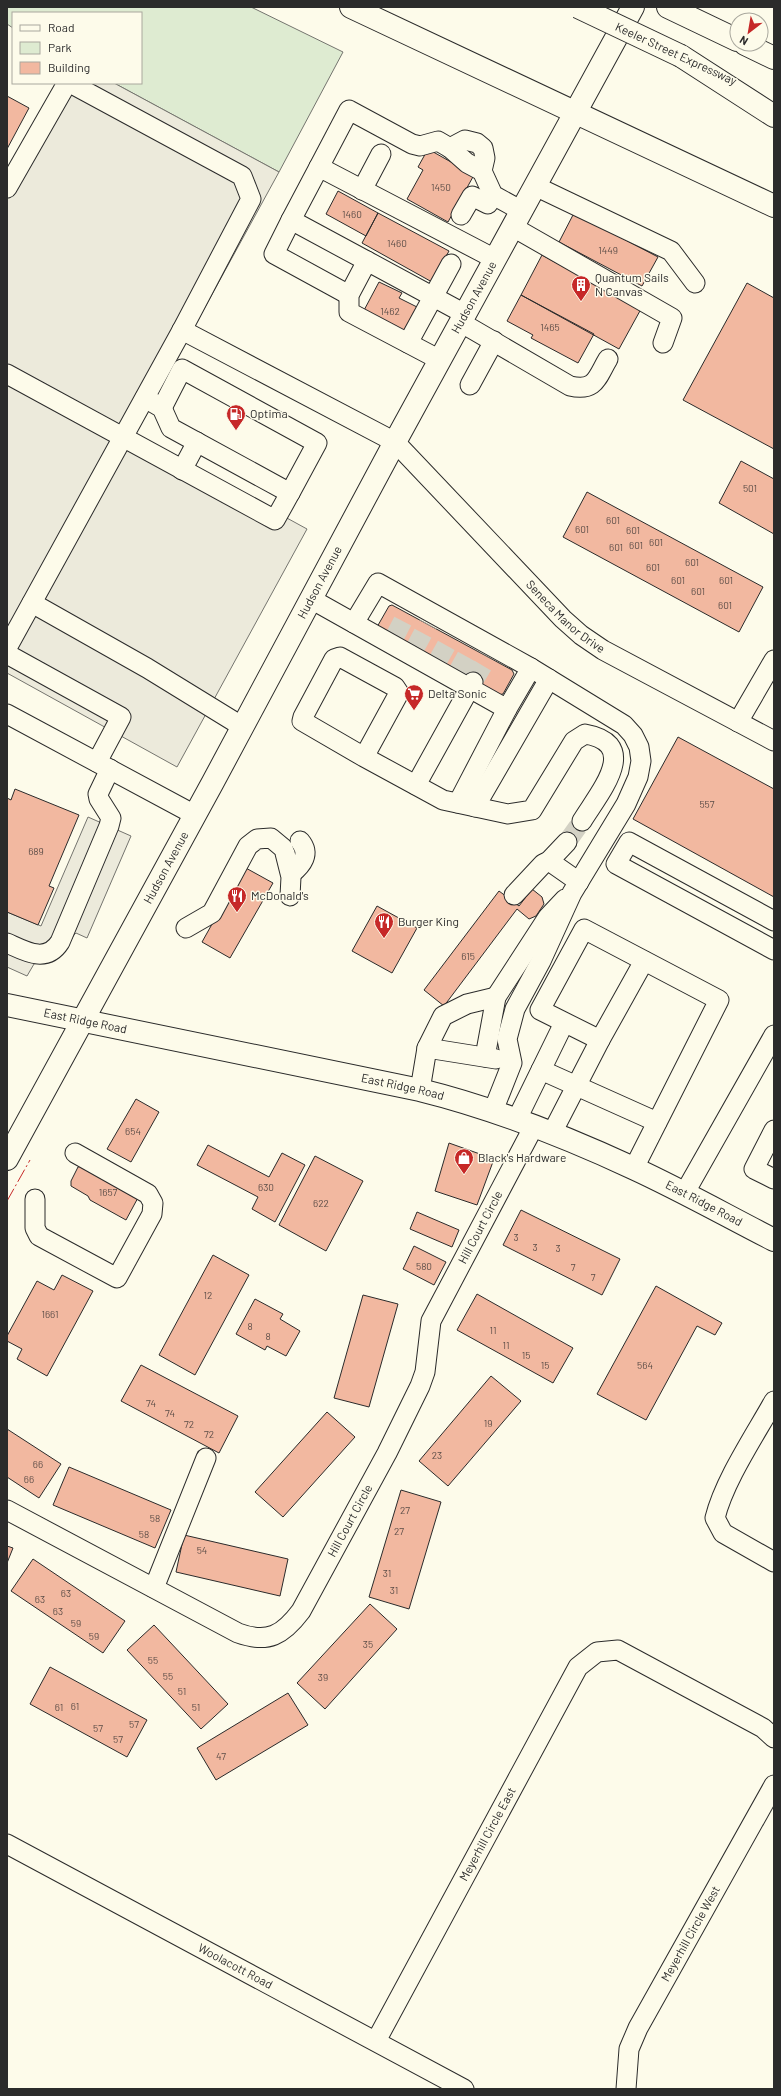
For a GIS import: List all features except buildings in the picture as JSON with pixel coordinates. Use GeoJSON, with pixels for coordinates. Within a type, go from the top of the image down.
{"type":"FeatureCollection","features":[{"type":"Feature","properties":{"kind":"main road"},"geometry":{"type":"LineString","coordinates":[[351,7],[774,206]]}},
{"type":"Feature","properties":{"kind":"main road","name":"Keeler Street Expressway"},"geometry":{"type":"LineString","coordinates":[[578,7],[774,101]]}},
{"type":"Feature","properties":{"kind":"main road","name":"Hudson Avenue"},"geometry":{"type":"LineString","coordinates":[[7,1159],[243,727],[395,442],[633,7]]}},
{"type":"Feature","properties":{"kind":"main road"},"geometry":{"type":"LineString","coordinates":[[668,7],[729,36]]}},
{"type":"Feature","properties":{"kind":"main road"},"geometry":{"type":"LineString","coordinates":[[700,22],[729,33]]}},
{"type":"Feature","properties":{"kind":"main road"},"geometry":{"type":"LineString","coordinates":[[762,52],[774,58]]}},
{"type":"Feature","properties":{"kind":"main road"},"geometry":{"type":"LineString","coordinates":[[681,56],[774,116]]}},
{"type":"Feature","properties":{"kind":"main road","name":"East Ridge Road"},"geometry":{"type":"LineString","coordinates":[[7,1005],[83,1019],[420,1090],[493,1111],[534,1126],[634,1168],[774,1240]]}},
{"type":"Feature","properties":{"kind":"street"},"geometry":{"type":"LineString","coordinates":[[7,188],[66,84]]}},
{"type":"Feature","properties":{"kind":"street"},"geometry":{"type":"LineString","coordinates":[[7,648],[182,330],[251,199],[242,176],[72,84]]}},
{"type":"Feature","properties":{"kind":"street"},"geometry":{"type":"LineString","coordinates":[[348,295],[274,254],[349,110],[412,144],[420,146],[438,141],[482,171],[493,195],[517,219],[672,318],[663,343]]}},
{"type":"Feature","properties":{"kind":"street"},"geometry":{"type":"LineString","coordinates":[[362,190],[381,154]]}},
{"type":"Feature","properties":{"kind":"street"},"geometry":{"type":"LineString","coordinates":[[319,167],[495,259]]}},
{"type":"Feature","properties":{"kind":"street"},"geometry":{"type":"LineString","coordinates":[[535,186],[670,251],[695,283]]}},
{"type":"Feature","properties":{"kind":"street"},"geometry":{"type":"LineString","coordinates":[[461,215],[472,196],[488,204],[493,195]]}},
{"type":"Feature","properties":{"kind":"street"},"geometry":{"type":"LineString","coordinates":[[291,220],[433,296],[494,341],[570,386],[583,389],[593,384],[608,358]]}},
{"type":"Feature","properties":{"kind":"street"},"geometry":{"type":"LineString","coordinates":[[367,261],[348,295],[349,312],[440,360]]}},
{"type":"Feature","properties":{"kind":"street"},"geometry":{"type":"LineString","coordinates":[[408,343],[450,264]]}},
{"type":"Feature","properties":{"kind":"street","name":"Seneca Manor Drive"},"geometry":{"type":"LineString","coordinates":[[182,330],[395,442],[558,614],[581,635],[604,650],[774,741]]}},
{"type":"Feature","properties":{"kind":"street"},"geometry":{"type":"LineString","coordinates":[[470,385],[494,341]]}},
{"type":"Feature","properties":{"kind":"street"},"geometry":{"type":"LineString","coordinates":[[7,374],[275,520],[317,443],[182,369],[162,408]]}},
{"type":"Feature","properties":{"kind":"street"},"geometry":{"type":"LineString","coordinates":[[145,398],[162,408],[171,428],[290,493]]}},
{"type":"Feature","properties":{"kind":"street"},"geometry":{"type":"LineString","coordinates":[[182,470],[197,442]]}},
{"type":"Feature","properties":{"kind":"street"},"geometry":{"type":"LineString","coordinates":[[354,623],[378,583],[410,608],[491,652],[531,668],[624,725],[633,735],[639,747],[641,761],[638,777],[626,804],[575,887],[544,954],[515,1009],[507,1039],[512,1063],[493,1111]]}},
{"type":"Feature","properties":{"kind":"street"},"geometry":{"type":"LineString","coordinates":[[311,599],[472,684],[507,709]]}},
{"type":"Feature","properties":{"kind":"street"},"geometry":{"type":"LineString","coordinates":[[32,603],[147,668],[243,727]]}},
{"type":"Feature","properties":{"kind":"street"},"geometry":{"type":"LineString","coordinates":[[7,654],[122,717],[104,765],[98,794],[111,818],[109,826],[60,942],[56,948],[45,954],[35,955],[7,943]]}},
{"type":"Feature","properties":{"kind":"street"},"geometry":{"type":"LineString","coordinates":[[364,757],[399,693],[395,687],[337,656],[334,659],[302,721],[364,757],[443,800],[508,814],[532,810],[574,741],[584,734],[596,736],[607,744],[615,756],[614,768],[582,821]]}},
{"type":"Feature","properties":{"kind":"street"},"geometry":{"type":"LineString","coordinates":[[738,722],[774,660]]}},
{"type":"Feature","properties":{"kind":"street"},"geometry":{"type":"LineString","coordinates":[[467,805],[507,709],[531,668]]}},
{"type":"Feature","properties":{"kind":"street"},"geometry":{"type":"LineString","coordinates":[[467,805],[549,679]]}},
{"type":"Feature","properties":{"kind":"street"},"geometry":{"type":"LineString","coordinates":[[416,785],[472,684]]}},
{"type":"Feature","properties":{"kind":"street"},"geometry":{"type":"LineString","coordinates":[[7,714],[195,815]]}},
{"type":"Feature","properties":{"kind":"street"},"geometry":{"type":"LineString","coordinates":[[186,928],[212,913],[248,846],[257,840],[287,843],[305,847],[305,857],[300,866],[291,874],[290,896]]}},
{"type":"Feature","properties":{"kind":"street"},"geometry":{"type":"LineString","coordinates":[[514,895],[543,864],[567,842]]}},
{"type":"Feature","properties":{"kind":"street"},"geometry":{"type":"LineString","coordinates":[[774,921],[629,842],[616,864],[774,950]]}},
{"type":"Feature","properties":{"kind":"street"},"geometry":{"type":"LineString","coordinates":[[549,860],[575,887]]}},
{"type":"Feature","properties":{"kind":"street"},"geometry":{"type":"LineString","coordinates":[[485,1058],[496,997],[548,917],[575,887]]}},
{"type":"Feature","properties":{"kind":"street"},"geometry":{"type":"LineString","coordinates":[[600,1040],[540,1010],[584,929],[718,1000],[634,1168]]}},
{"type":"Feature","properties":{"kind":"street"},"geometry":{"type":"LineString","coordinates":[[534,1126],[577,1085],[644,961]]}},
{"type":"Feature","properties":{"kind":"street"},"geometry":{"type":"LineString","coordinates":[[420,1090],[427,1048],[443,1016],[467,1004],[496,997]]}},
{"type":"Feature","properties":{"kind":"street"},"geometry":{"type":"LineString","coordinates":[[534,1126],[541,1070],[564,1023]]}},
{"type":"Feature","properties":{"kind":"street"},"geometry":{"type":"LineString","coordinates":[[684,1194],[774,1035]]}},
{"type":"Feature","properties":{"kind":"street"},"geometry":{"type":"LineString","coordinates":[[427,1048],[512,1063]]}},
{"type":"Feature","properties":{"kind":"street"},"geometry":{"type":"LineString","coordinates":[[541,1070],[657,1122]]}},
{"type":"Feature","properties":{"kind":"street","name":"Hill Court Circle"},"geometry":{"type":"LineString","coordinates":[[7,1510],[245,1635],[267,1637],[275,1635],[289,1627],[301,1611],[387,1453],[420,1386],[425,1372],[431,1322],[534,1126]]}},
{"type":"Feature","properties":{"kind":"street"},"geometry":{"type":"LineString","coordinates":[[774,1130],[754,1169],[774,1179]]}},
{"type":"Feature","properties":{"kind":"street"},"geometry":{"type":"LineString","coordinates":[[35,1199],[35,1228],[39,1236],[117,1278],[152,1214],[153,1203],[148,1194],[75,1153]]}},
{"type":"Feature","properties":{"kind":"street"},"geometry":{"type":"LineString","coordinates":[[774,1401],[727,1487],[718,1505],[715,1518],[723,1533],[774,1562]]}},
{"type":"Feature","properties":{"kind":"street"},"geometry":{"type":"LineString","coordinates":[[154,1588],[206,1458]]}},
{"type":"Feature","properties":{"kind":"street","name":"Meyerhill Circle East"},"geometry":{"type":"LineString","coordinates":[[376,2041],[578,1667],[597,1652],[618,1650],[763,1728],[774,1738]]}},
{"type":"Feature","properties":{"kind":"street","name":"Meyerhill Circle West"},"geometry":{"type":"LineString","coordinates":[[626,2089],[629,2048],[638,2028],[774,1785]]}},
{"type":"Feature","properties":{"kind":"street","name":"Woolacott Road"},"geometry":{"type":"LineString","coordinates":[[7,1844],[464,2089]]}},
{"type":"Feature","properties":{"kind":"green space"},"geometry":{"type":"Polygon","coordinates":[[[7,7],[251,7],[343,52],[279,172],[116,84],[142,84],[142,12],[12,12],[12,27],[7,24],[7,7]]]}},
{"type":"Feature","properties":{"kind":"shaded area"},"geometry":{"type":"Polygon","coordinates":[[[55,84],[116,84],[279,172],[135,435],[307,529],[177,767],[7,673],[7,173],[55,84]]]}},
{"type":"Feature","properties":{"kind":"shaded area"},"geometry":{"type":"Polygon","coordinates":[[[88,817],[131,836],[87,938],[76,933],[67,947],[51,961],[34,964],[27,976],[7,967],[7,912],[41,926],[88,817]]]}},
{"type":"Feature","properties":{"kind":"tunnel"},"geometry":{"type":"LineString","coordinates":[[394,638],[407,613]]}},
{"type":"Feature","properties":{"kind":"tunnel"},"geometry":{"type":"LineString","coordinates":[[414,650],[428,624]]}},
{"type":"Feature","properties":{"kind":"tunnel"},"geometry":{"type":"LineString","coordinates":[[437,662],[451,637]]}},
{"type":"Feature","properties":{"kind":"tunnel"},"geometry":{"type":"LineString","coordinates":[[457,673],[471,648]]}},
{"type":"Feature","properties":{"kind":"tunnel"},"geometry":{"type":"LineString","coordinates":[[473,682],[488,657]]}},
{"type":"Feature","properties":{"kind":"tunnel"},"geometry":{"type":"LineString","coordinates":[[567,842],[582,821]]}},
{"type":"Feature","properties":{"kind":"power"},"geometry":{"type":"LineString","coordinates":[[7,1201],[30,1160]]}},
{"type":"Feature","properties":{"kind":"place","name":"Quantum Sails N Canvas"},"geometry":{"type":"Point","coordinates":[581,302]}},
{"type":"Feature","properties":{"kind":"place","name":"Optima"},"geometry":{"type":"Point","coordinates":[236,431]}},
{"type":"Feature","properties":{"kind":"place","name":"Delta Sonic"},"geometry":{"type":"Point","coordinates":[414,711]}},
{"type":"Feature","properties":{"kind":"place","name":"McDonald's"},"geometry":{"type":"Point","coordinates":[237,913]}},
{"type":"Feature","properties":{"kind":"place","name":"Burger King"},"geometry":{"type":"Point","coordinates":[384,939]}},
{"type":"Feature","properties":{"kind":"place","name":"Black's Hardware"},"geometry":{"type":"Point","coordinates":[464,1175]}}]}
